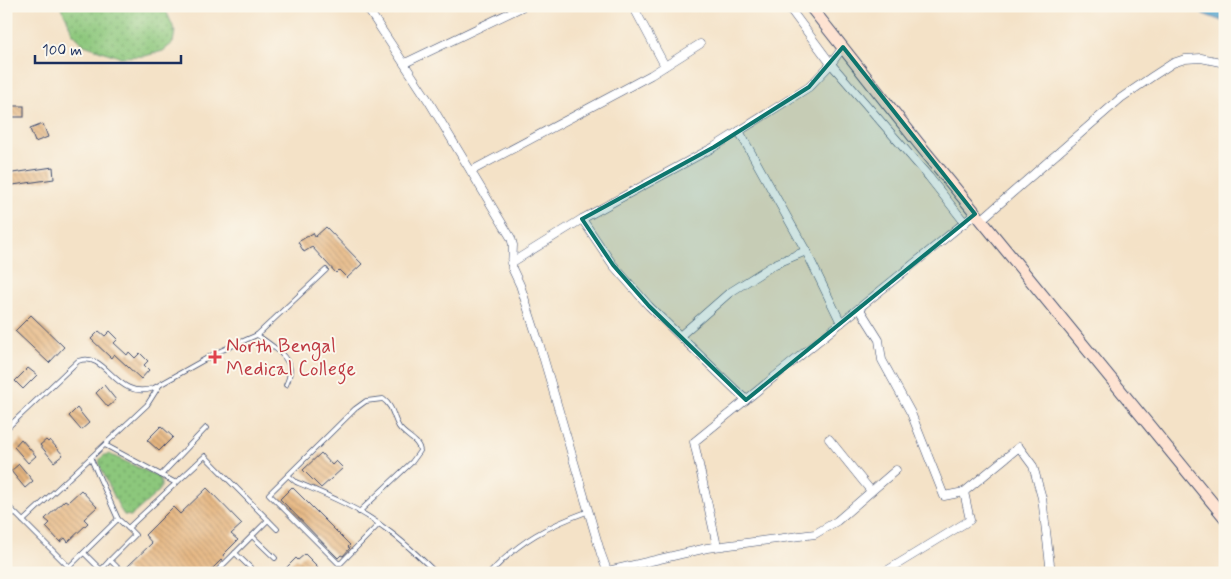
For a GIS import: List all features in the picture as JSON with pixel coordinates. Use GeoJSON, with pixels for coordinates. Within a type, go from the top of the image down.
{"type":"FeatureCollection","features":[{"type":"Feature","properties":{"kind":"street"},"geometry":{"type":"LineString","coordinates":[[366,6],[405,63],[511,238],[513,245],[511,263],[540,346],[608,572],[717,546],[815,534],[838,521],[896,470]]}},
{"type":"Feature","properties":{"kind":"street"},"geometry":{"type":"LineString","coordinates":[[405,63],[524,6]]}},
{"type":"Feature","properties":{"kind":"street"},"geometry":{"type":"LineString","coordinates":[[633,6],[665,66]]}},
{"type":"Feature","properties":{"kind":"street"},"geometry":{"type":"LineString","coordinates":[[788,6],[831,64],[929,177],[965,223]]}},
{"type":"Feature","properties":{"kind":"street"},"geometry":{"type":"LineString","coordinates":[[810,6],[978,217],[1225,518]]}},
{"type":"Feature","properties":{"kind":"street"},"geometry":{"type":"LineString","coordinates":[[471,171],[665,66],[700,44]]}},
{"type":"Feature","properties":{"kind":"street"},"geometry":{"type":"LineString","coordinates":[[511,263],[582,219],[714,147],[809,87],[831,64],[843,47]]}},
{"type":"Feature","properties":{"kind":"street"},"geometry":{"type":"LineString","coordinates":[[717,546],[694,442],[965,223],[978,217],[1121,98],[1174,63],[1185,59],[1201,58],[1225,63]]}},
{"type":"Feature","properties":{"kind":"street"},"geometry":{"type":"LineString","coordinates":[[739,131],[806,251],[841,323]]}},
{"type":"Feature","properties":{"kind":"street"},"geometry":{"type":"LineString","coordinates":[[582,219],[613,265],[649,306],[746,400]]}},
{"type":"Feature","properties":{"kind":"street"},"geometry":{"type":"LineString","coordinates":[[680,336],[729,293],[775,264],[806,251]]}},
{"type":"Feature","properties":{"kind":"street"},"geometry":{"type":"LineString","coordinates":[[860,308],[879,340],[882,360],[912,413],[944,496],[964,492],[1019,447],[1033,466],[1040,490],[1051,573]]}},
{"type":"Feature","properties":{"kind":"street"},"geometry":{"type":"LineString","coordinates":[[829,439],[871,491]]}},
{"type":"Feature","properties":{"kind":"street"},"geometry":{"type":"LineString","coordinates":[[883,573],[970,520],[964,492]]}},
{"type":"Feature","properties":{"kind":"lane"},"geometry":{"type":"LineString","coordinates":[[6,430],[75,363],[81,360],[88,359],[98,363],[131,390],[143,391],[159,385],[218,352],[257,335],[326,270]]}},
{"type":"Feature","properties":{"kind":"lane"},"geometry":{"type":"LineString","coordinates":[[257,335],[286,360],[290,368],[286,385]]}},
{"type":"Feature","properties":{"kind":"lane"},"geometry":{"type":"LineString","coordinates":[[23,521],[147,405],[159,385]]}},
{"type":"Feature","properties":{"kind":"lane"},"geometry":{"type":"LineString","coordinates":[[360,512],[412,462],[420,451],[418,444],[400,428],[390,405],[383,399],[371,400],[361,404],[269,494],[336,563],[341,563],[379,524]]}},
{"type":"Feature","properties":{"kind":"lane"},"geometry":{"type":"LineString","coordinates":[[161,475],[206,428]]}},
{"type":"Feature","properties":{"kind":"lane"},"geometry":{"type":"LineString","coordinates":[[105,445],[176,483]]}},
{"type":"Feature","properties":{"kind":"lane"},"geometry":{"type":"LineString","coordinates":[[128,528],[205,456],[278,529]]}},
{"type":"Feature","properties":{"kind":"lane"},"geometry":{"type":"LineString","coordinates":[[84,553],[102,571],[110,560],[135,535],[118,518],[91,459]]}},
{"type":"Feature","properties":{"kind":"lane"},"geometry":{"type":"LineString","coordinates":[[289,476],[296,482],[360,512],[379,524],[405,544],[436,573]]}},
{"type":"Feature","properties":{"kind":"lane"},"geometry":{"type":"LineString","coordinates":[[6,504],[69,567],[118,518]]}},
{"type":"Feature","properties":{"kind":"lane"},"geometry":{"type":"LineString","coordinates":[[490,573],[510,552],[531,536],[548,527],[589,511]]}},
{"type":"Feature","properties":{"kind":"lane"},"geometry":{"type":"LineString","coordinates":[[217,572],[268,520]]}},
{"type":"Feature","properties":{"kind":"lane"},"geometry":{"type":"LineString","coordinates":[[252,536],[275,558]]}},
{"type":"Feature","properties":{"kind":"lane"},"geometry":{"type":"LineString","coordinates":[[235,553],[256,573]]}},
{"type":"Feature","properties":{"kind":"lane"},"geometry":{"type":"LineString","coordinates":[[110,560],[124,573]]}},
{"type":"Feature","properties":{"kind":"highlighted area"},"geometry":{"type":"Polygon","coordinates":[[[843,47],[975,214],[746,400],[649,306],[613,265],[582,219],[714,147],[809,87],[843,47]]]}},
{"type":"Feature","properties":{"kind":"green space"},"geometry":{"type":"Polygon","coordinates":[[[60,6],[164,6],[175,31],[173,43],[163,51],[145,56],[119,57],[84,45],[72,33],[60,6]]]}},
{"type":"Feature","properties":{"kind":"green space"},"geometry":{"type":"Polygon","coordinates":[[[109,454],[157,476],[161,481],[161,487],[158,492],[131,516],[124,515],[120,509],[100,466],[101,458],[109,454]]]}},
{"type":"Feature","properties":{"kind":"water"},"geometry":{"type":"Polygon","coordinates":[[[1182,6],[1225,6],[1225,22],[1219,20],[1182,6]]]}},
{"type":"Feature","properties":{"kind":"building"},"geometry":{"type":"Polygon","coordinates":[[[6,106],[24,106],[24,117],[6,117],[6,106]]]}},
{"type":"Feature","properties":{"kind":"building"},"geometry":{"type":"Polygon","coordinates":[[[43,124],[48,137],[35,142],[30,129],[43,124]]]}},
{"type":"Feature","properties":{"kind":"building"},"geometry":{"type":"Polygon","coordinates":[[[53,167],[54,179],[6,186],[6,174],[53,167]]]}},
{"type":"Feature","properties":{"kind":"building"},"geometry":{"type":"Polygon","coordinates":[[[326,227],[362,264],[347,278],[339,270],[336,273],[312,247],[304,252],[298,242],[313,233],[315,237],[326,227]]]}},
{"type":"Feature","properties":{"kind":"building"},"geometry":{"type":"Polygon","coordinates":[[[31,315],[64,347],[49,363],[15,331],[31,315]]]}},
{"type":"Feature","properties":{"kind":"building"},"geometry":{"type":"Polygon","coordinates":[[[99,331],[105,336],[110,331],[118,339],[114,343],[127,355],[129,352],[135,358],[140,353],[148,361],[144,365],[149,370],[141,379],[114,354],[111,358],[91,339],[99,331]]]}},
{"type":"Feature","properties":{"kind":"building"},"geometry":{"type":"Polygon","coordinates":[[[28,368],[37,375],[23,389],[15,381],[28,368]]]}},
{"type":"Feature","properties":{"kind":"building"},"geometry":{"type":"Polygon","coordinates":[[[104,385],[116,400],[108,407],[96,393],[104,385]]]}},
{"type":"Feature","properties":{"kind":"building"},"geometry":{"type":"Polygon","coordinates":[[[77,408],[89,423],[81,430],[69,416],[77,408]]]}},
{"type":"Feature","properties":{"kind":"building"},"geometry":{"type":"Polygon","coordinates":[[[161,426],[173,437],[159,451],[147,440],[161,426]]]}},
{"type":"Feature","properties":{"kind":"building"},"geometry":{"type":"Polygon","coordinates":[[[21,439],[36,456],[28,463],[14,447],[21,439]]]}},
{"type":"Feature","properties":{"kind":"building"},"geometry":{"type":"Polygon","coordinates":[[[46,440],[48,442],[50,440],[63,455],[54,462],[40,445],[46,440]]]}},
{"type":"Feature","properties":{"kind":"building"},"geometry":{"type":"Polygon","coordinates":[[[321,453],[332,465],[336,461],[343,468],[321,488],[303,470],[321,453]]]}},
{"type":"Feature","properties":{"kind":"building"},"geometry":{"type":"Polygon","coordinates":[[[19,464],[33,481],[25,488],[11,471],[19,464]]]}},
{"type":"Feature","properties":{"kind":"building"},"geometry":{"type":"Polygon","coordinates":[[[292,487],[350,545],[348,547],[350,548],[343,556],[341,555],[338,558],[280,499],[292,487]]]}},
{"type":"Feature","properties":{"kind":"building"},"geometry":{"type":"Polygon","coordinates":[[[207,488],[242,524],[231,534],[238,540],[223,555],[224,557],[208,573],[130,573],[126,568],[152,543],[145,535],[173,507],[180,514],[207,488]]]}},
{"type":"Feature","properties":{"kind":"building"},"geometry":{"type":"Polygon","coordinates":[[[81,490],[97,507],[84,519],[88,523],[68,542],[65,538],[60,542],[46,527],[50,523],[45,519],[65,500],[68,502],[81,490]]]}},
{"type":"Feature","properties":{"kind":"building"},"geometry":{"type":"Polygon","coordinates":[[[305,554],[318,567],[313,573],[281,573],[296,558],[298,560],[305,554]]]}},
{"type":"Feature","properties":{"kind":"place","name":"North Bengal Medical College"},"geometry":{"type":"Point","coordinates":[215,357]}}]}
